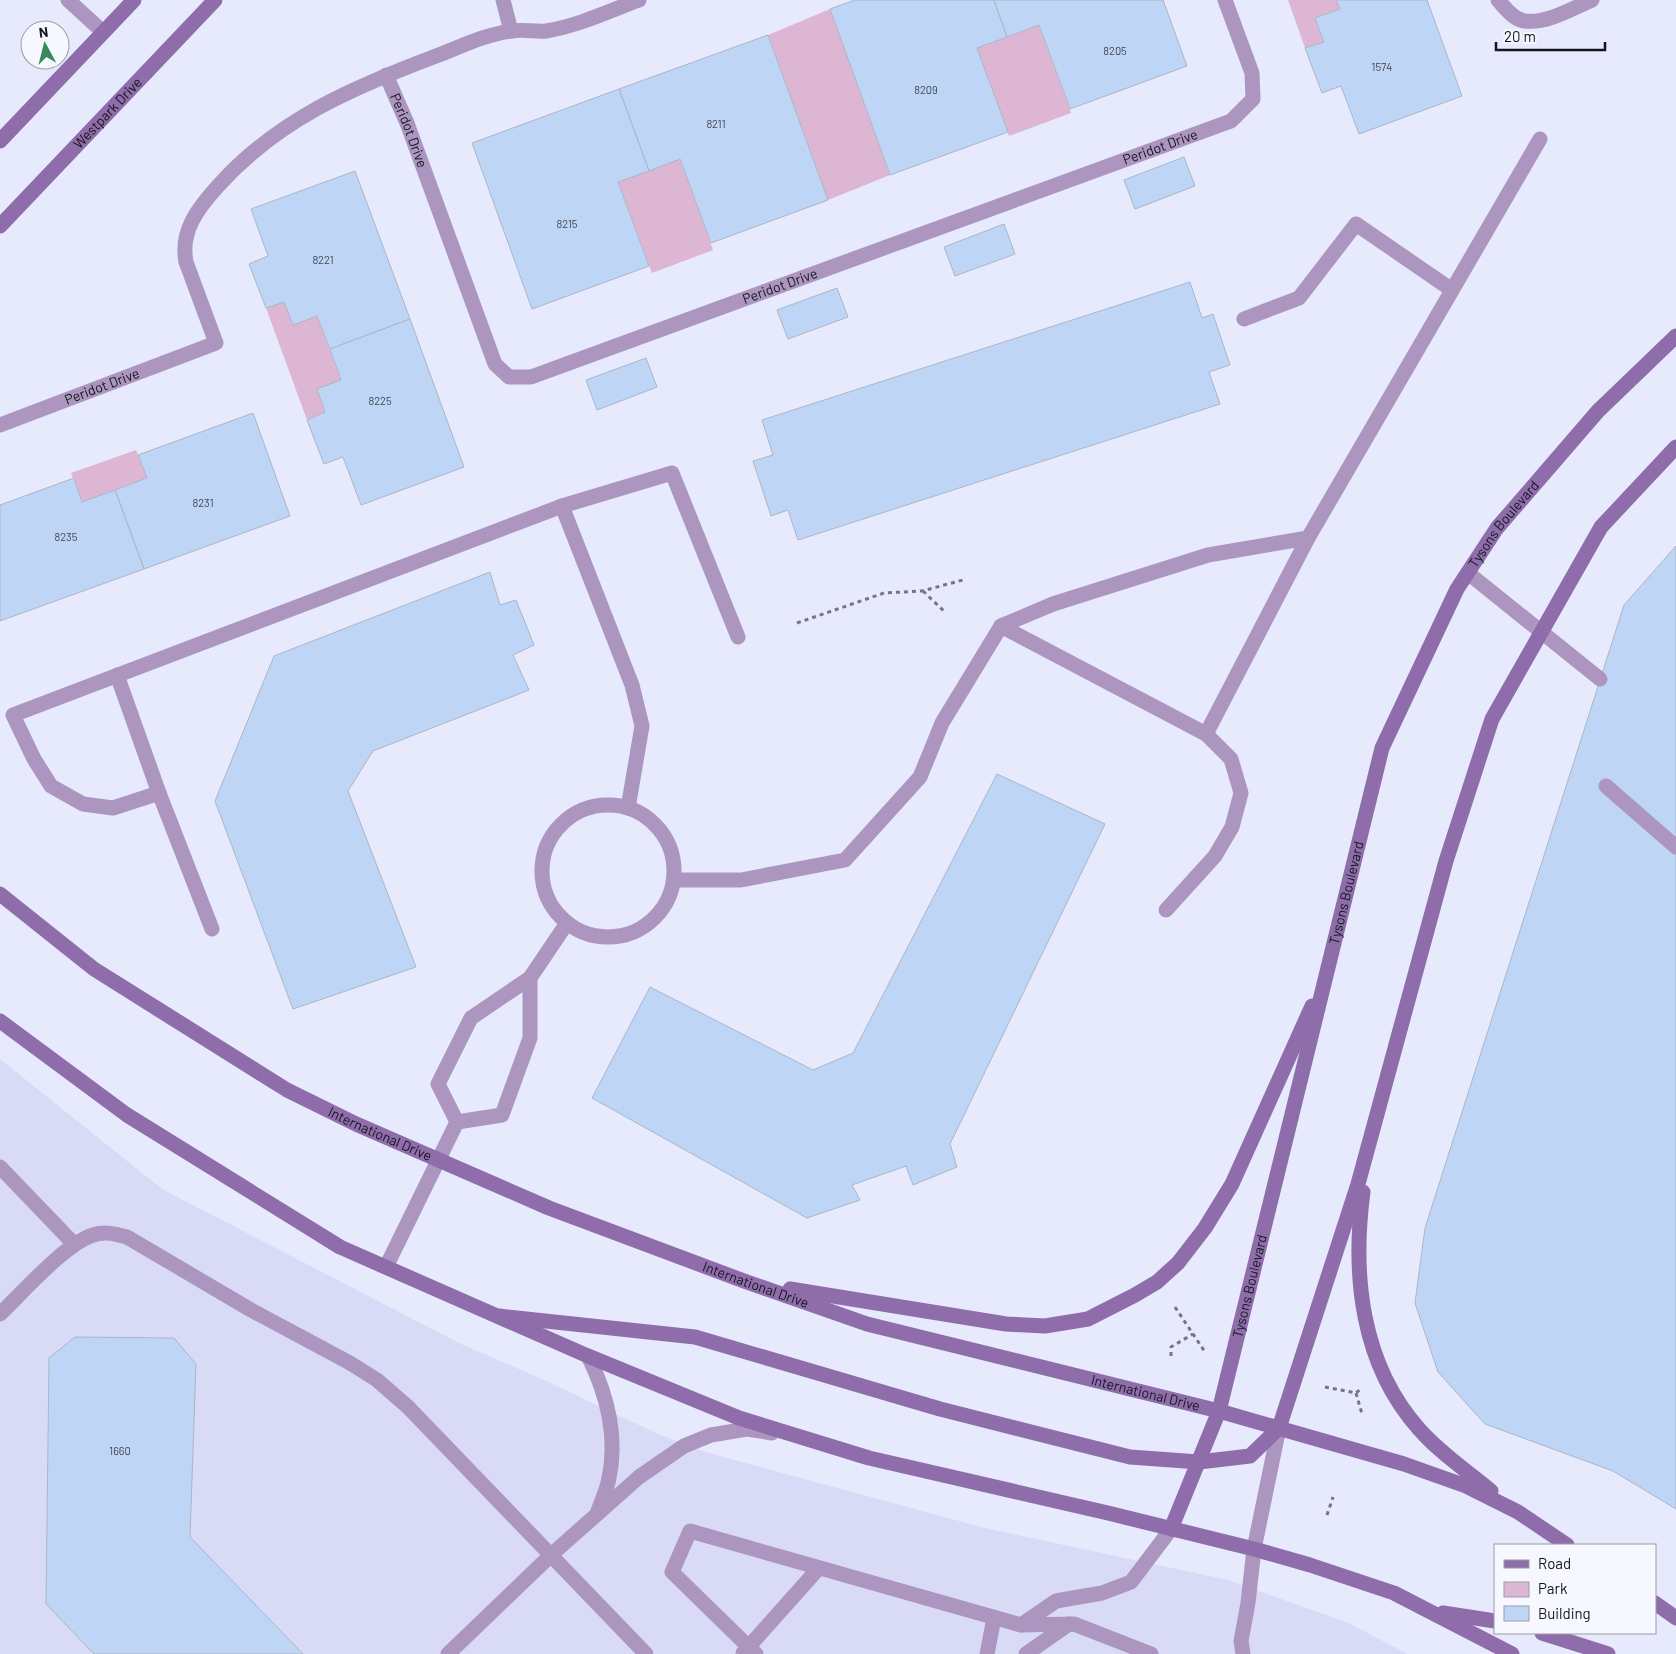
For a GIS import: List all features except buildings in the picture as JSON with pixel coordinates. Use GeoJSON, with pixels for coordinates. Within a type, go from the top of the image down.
{"type":"FeatureCollection","features":[{"type":"Feature","properties":{"kind":"main road"},"geometry":{"type":"LineString","coordinates":[[0,141],[134,0]]}},
{"type":"Feature","properties":{"kind":"main road","name":"Westpark Drive"},"geometry":{"type":"LineString","coordinates":[[0,226],[215,0]]}},
{"type":"Feature","properties":{"kind":"main road","name":"Tysons Boulevard"},"geometry":{"type":"LineString","coordinates":[[1171,1529],[1219,1411],[1382,748],[1454,596],[1497,528],[1598,411],[1676,336]]}},
{"type":"Feature","properties":{"kind":"main road"},"geometry":{"type":"LineString","coordinates":[[499,1316],[695,1337],[940,1408],[1130,1457],[1199,1462],[1250,1456],[1279,1428],[1358,1184],[1446,861],[1492,719],[1601,526],[1676,447]]}},
{"type":"Feature","properties":{"kind":"main road","name":"International Drive"},"geometry":{"type":"LineString","coordinates":[[0,894],[94,969],[286,1090],[356,1124],[549,1208],[744,1281],[868,1324],[1219,1411],[1404,1464],[1466,1486],[1518,1512],[1566,1544]]}},
{"type":"Feature","properties":{"kind":"main road"},"geometry":{"type":"LineString","coordinates":[[744,1281],[1006,1324],[1044,1326],[1088,1319],[1135,1295],[1158,1282],[1178,1263],[1205,1228],[1232,1184],[1328,970]]}},
{"type":"Feature","properties":{"kind":"main road"},"geometry":{"type":"LineString","coordinates":[[0,1021],[143,1125],[340,1247],[588,1356],[739,1418],[869,1458],[1254,1549],[1394,1593],[1512,1654]]}},
{"type":"Feature","properties":{"kind":"main road"},"geometry":{"type":"LineString","coordinates":[[1370,1140],[1358,1230],[1358,1270],[1362,1304],[1370,1338],[1383,1375],[1419,1429],[1444,1453],[1518,1512]]}},
{"type":"Feature","properties":{"kind":"main road"},"geometry":{"type":"LineString","coordinates":[[1656,1604],[1676,1618]]}},
{"type":"Feature","properties":{"kind":"main road"},"geometry":{"type":"LineString","coordinates":[[1431,1611],[1494,1621]]}},
{"type":"Feature","properties":{"kind":"main road"},"geometry":{"type":"LineString","coordinates":[[1545,1634],[1608,1654]]}},
{"type":"Feature","properties":{"kind":"street"},"geometry":{"type":"LineString","coordinates":[[68,0],[103,32]]}},
{"type":"Feature","properties":{"kind":"street"},"geometry":{"type":"LineString","coordinates":[[503,0],[512,31]]}},
{"type":"Feature","properties":{"kind":"street","name":"Peridot Drive"},"geometry":{"type":"LineString","coordinates":[[0,425],[216,343],[184,250],[191,223],[200,206],[233,170],[280,131],[323,103],[386,75],[476,40],[512,31],[545,31],[576,24],[639,0]]}},
{"type":"Feature","properties":{"kind":"street","name":"Peridot Drive"},"geometry":{"type":"LineString","coordinates":[[386,75],[407,123],[495,364],[509,377],[531,377],[1231,120],[1253,99],[1252,73],[1224,0]]}},
{"type":"Feature","properties":{"kind":"street"},"geometry":{"type":"LineString","coordinates":[[1498,0],[1510,13],[1524,21],[1544,19],[1592,0]]}},
{"type":"Feature","properties":{"kind":"street"},"geometry":{"type":"LineString","coordinates":[[1206,734],[1308,538],[1540,139]]}},
{"type":"Feature","properties":{"kind":"street"},"geometry":{"type":"LineString","coordinates":[[1244,319],[1299,298],[1356,224],[1452,290]]}},
{"type":"Feature","properties":{"kind":"street"},"geometry":{"type":"LineString","coordinates":[[159,793],[113,808],[83,804],[51,786],[34,759],[13,715],[562,506],[672,473],[738,637]]}},
{"type":"Feature","properties":{"kind":"street"},"geometry":{"type":"LineString","coordinates":[[562,506],[632,684],[642,726],[628,808]]}},
{"type":"Feature","properties":{"kind":"street"},"geometry":{"type":"LineString","coordinates":[[674,880],[741,880],[845,860],[920,778],[942,723],[1001,626],[1053,604],[1208,555],[1308,538]]}},
{"type":"Feature","properties":{"kind":"street"},"geometry":{"type":"LineString","coordinates":[[1468,573],[1600,679]]}},
{"type":"Feature","properties":{"kind":"street"},"geometry":{"type":"LineString","coordinates":[[1001,626],[1206,734],[1231,760],[1242,793],[1232,827],[1214,856],[1166,910]]}},
{"type":"Feature","properties":{"kind":"street"},"geometry":{"type":"LineString","coordinates":[[117,675],[159,793],[212,929]]}},
{"type":"Feature","properties":{"kind":"street"},"geometry":{"type":"LineString","coordinates":[[1606,786],[1676,848]]}},
{"type":"Feature","properties":{"kind":"street"},"geometry":{"type":"LineString","coordinates":[[605,805],[628,808],[649,819],[664,836],[673,857],[674,880],[666,902],[652,920],[633,933],[610,937],[587,934],[567,923],[548,899],[543,885],[542,862],[549,840],[563,822],[583,810],[605,805]]}},
{"type":"Feature","properties":{"kind":"street"},"geometry":{"type":"LineString","coordinates":[[457,1122],[438,1084],[471,1018],[530,978],[567,923]]}},
{"type":"Feature","properties":{"kind":"street"},"geometry":{"type":"LineString","coordinates":[[457,1122],[502,1115],[530,1038],[530,978]]}},
{"type":"Feature","properties":{"kind":"street"},"geometry":{"type":"LineString","coordinates":[[386,1267],[457,1122]]}},
{"type":"Feature","properties":{"kind":"street"},"geometry":{"type":"LineString","coordinates":[[0,1166],[74,1244]]}},
{"type":"Feature","properties":{"kind":"street"},"geometry":{"type":"LineString","coordinates":[[0,1314],[74,1244],[94,1235],[110,1233],[127,1238],[377,1380],[408,1407],[646,1654]]}},
{"type":"Feature","properties":{"kind":"street"},"geometry":{"type":"LineString","coordinates":[[588,1356],[606,1398],[613,1443],[609,1478],[595,1518]]}},
{"type":"Feature","properties":{"kind":"street"},"geometry":{"type":"LineString","coordinates":[[1243,1654],[1240,1641],[1248,1603],[1254,1549],[1279,1428]]}},
{"type":"Feature","properties":{"kind":"street"},"geometry":{"type":"LineString","coordinates":[[448,1654],[551,1555],[639,1477],[684,1446],[711,1435],[747,1429],[801,1437]]}},
{"type":"Feature","properties":{"kind":"street"},"geometry":{"type":"LineString","coordinates":[[1021,1625],[1056,1601],[1102,1593],[1131,1582],[1171,1529]]}},
{"type":"Feature","properties":{"kind":"street"},"geometry":{"type":"LineString","coordinates":[[818,1569],[749,1652],[672,1572],[690,1531],[818,1569],[1021,1625],[1069,1624],[1151,1654]]}},
{"type":"Feature","properties":{"kind":"street"},"geometry":{"type":"LineString","coordinates":[[987,1654],[994,1618]]}},
{"type":"Feature","properties":{"kind":"street"},"geometry":{"type":"LineString","coordinates":[[1026,1654],[1069,1624]]}},
{"type":"Feature","properties":{"kind":"path"},"geometry":{"type":"LineString","coordinates":[[797,624],[884,593],[922,591],[963,580]]}},
{"type":"Feature","properties":{"kind":"path"},"geometry":{"type":"LineString","coordinates":[[922,591],[946,613]]}},
{"type":"Feature","properties":{"kind":"path"},"geometry":{"type":"LineString","coordinates":[[1175,1307],[1205,1352]]}},
{"type":"Feature","properties":{"kind":"path"},"geometry":{"type":"LineString","coordinates":[[1171,1356],[1171,1347],[1193,1334]]}},
{"type":"Feature","properties":{"kind":"path"},"geometry":{"type":"LineString","coordinates":[[1325,1387],[1356,1393]]}},
{"type":"Feature","properties":{"kind":"path"},"geometry":{"type":"LineString","coordinates":[[1356,1393],[1363,1387]]}},
{"type":"Feature","properties":{"kind":"path"},"geometry":{"type":"LineString","coordinates":[[1356,1393],[1362,1414]]}},
{"type":"Feature","properties":{"kind":"path"},"geometry":{"type":"LineString","coordinates":[[1327,1515],[1333,1497]]}},
{"type":"Feature","properties":{"kind":"shaded area"},"geometry":{"type":"Polygon","coordinates":[[[0,1059],[162,1189],[459,1343],[544,1380],[658,1434],[709,1453],[985,1528],[1228,1580],[1346,1622],[1408,1654],[0,1654],[0,1059]]]}},
{"type":"Feature","properties":{"kind":"green space"},"geometry":{"type":"Polygon","coordinates":[[[1288,0],[1336,0],[1340,9],[1315,18],[1324,42],[1305,48],[1288,0]]]}},
{"type":"Feature","properties":{"kind":"green space"},"geometry":{"type":"Polygon","coordinates":[[[830,9],[890,175],[828,200],[768,35],[830,9]]]}},
{"type":"Feature","properties":{"kind":"green space"},"geometry":{"type":"Polygon","coordinates":[[[1039,25],[1071,113],[1009,136],[977,48],[1039,25]]]}},
{"type":"Feature","properties":{"kind":"green space"},"geometry":{"type":"Polygon","coordinates":[[[680,159],[713,250],[652,273],[618,182],[680,159]]]}},
{"type":"Feature","properties":{"kind":"green space"},"geometry":{"type":"Polygon","coordinates":[[[284,302],[293,325],[317,316],[341,380],[317,389],[325,412],[307,420],[266,308],[284,302]]]}},
{"type":"Feature","properties":{"kind":"green space"},"geometry":{"type":"Polygon","coordinates":[[[136,450],[147,478],[82,502],[71,473],[136,450]]]}}]}
